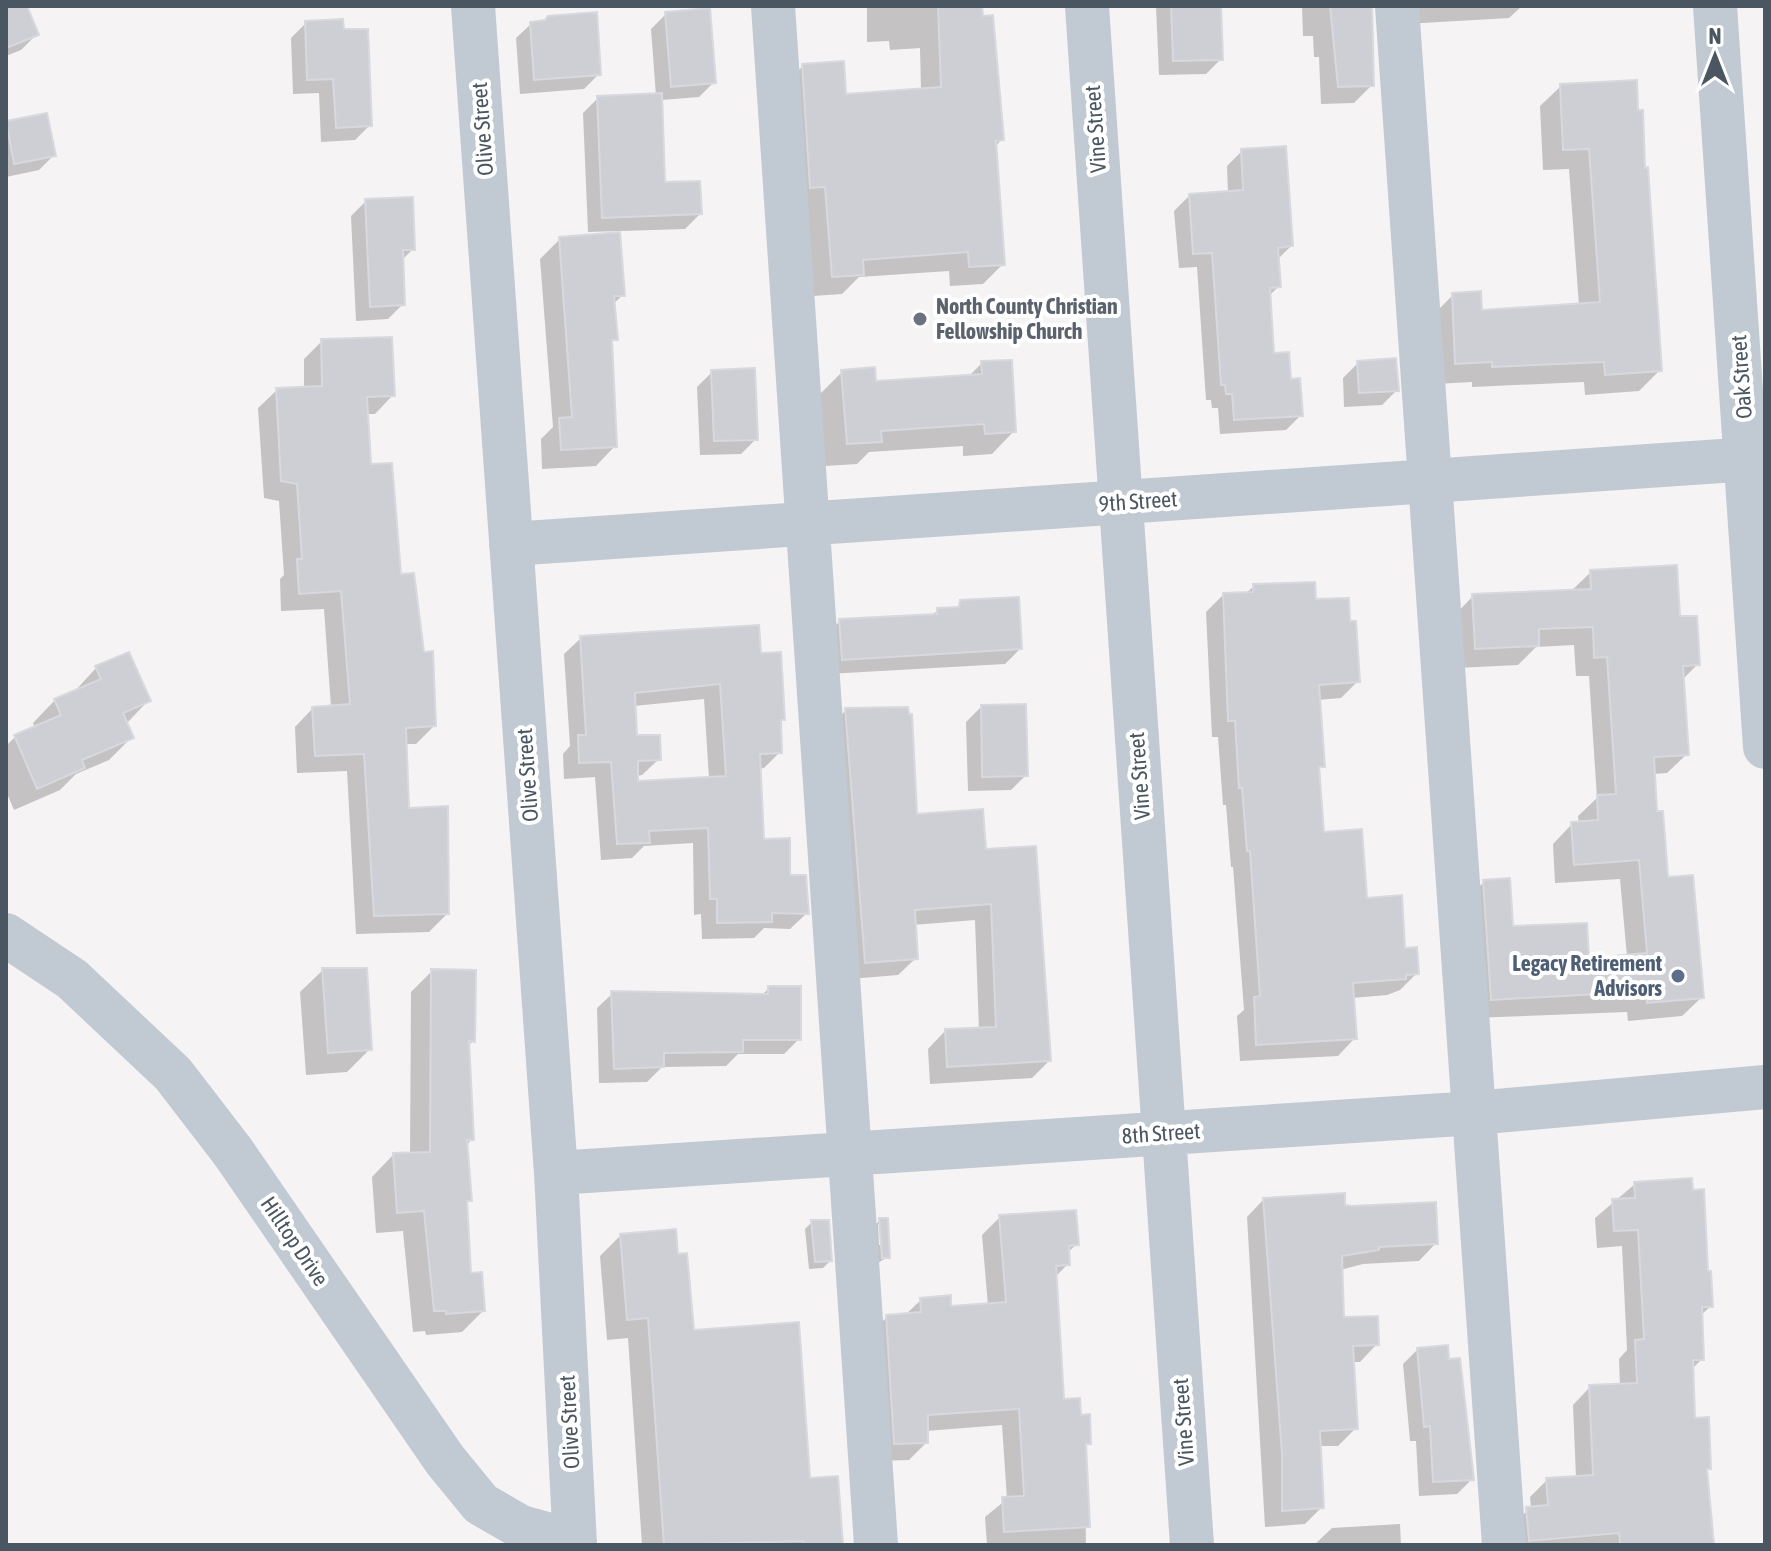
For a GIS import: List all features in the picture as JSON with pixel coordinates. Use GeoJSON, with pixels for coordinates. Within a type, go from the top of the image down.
{"type":"FeatureCollection","features":[{"type":"Feature","properties":{"kind":"street","name":"Olive Street"},"geometry":{"type":"LineString","coordinates":[[473,6],[556,1173],[575,1544]]}},
{"type":"Feature","properties":{"kind":"street"},"geometry":{"type":"LineString","coordinates":[[773,6],[876,1545]]}},
{"type":"Feature","properties":{"kind":"street","name":"Vine Street"},"geometry":{"type":"LineString","coordinates":[[1087,6],[1192,1545]]}},
{"type":"Feature","properties":{"kind":"street"},"geometry":{"type":"LineString","coordinates":[[1397,6],[1433,481],[1504,1545]]}},
{"type":"Feature","properties":{"kind":"street","name":"Oak Street"},"geometry":{"type":"LineString","coordinates":[[1715,6],[1756,458],[1765,747]]}},
{"type":"Feature","properties":{"kind":"street","name":"9th Street"},"geometry":{"type":"LineString","coordinates":[[511,544],[1756,458]]}},
{"type":"Feature","properties":{"kind":"street","name":"Hilltop Drive"},"geometry":{"type":"LineString","coordinates":[[6,935],[72,979],[173,1074],[233,1152],[445,1460],[481,1504],[521,1527],[575,1544]]}},
{"type":"Feature","properties":{"kind":"street","name":"8th Street"},"geometry":{"type":"LineString","coordinates":[[556,1173],[1475,1113],[1765,1087]]}},
{"type":"Feature","properties":{"kind":"building"},"geometry":{"type":"Polygon","coordinates":[[[6,6],[27,6],[39,35],[6,48],[6,6]]]}},
{"type":"Feature","properties":{"kind":"building"},"geometry":{"type":"Polygon","coordinates":[[[938,6],[982,6],[983,16],[993,15],[1004,140],[996,141],[1005,265],[969,267],[968,252],[863,260],[864,275],[832,277],[825,187],[810,188],[802,64],[844,61],[846,94],[941,87],[938,6]]]}},
{"type":"Feature","properties":{"kind":"building"},"geometry":{"type":"Polygon","coordinates":[[[1171,6],[1221,6],[1223,60],[1173,61],[1171,6]]]}},
{"type":"Feature","properties":{"kind":"building"},"geometry":{"type":"Polygon","coordinates":[[[1330,6],[1372,6],[1374,86],[1338,87],[1330,6]]]}},
{"type":"Feature","properties":{"kind":"building"},"geometry":{"type":"Polygon","coordinates":[[[710,8],[716,83],[671,87],[665,12],[710,8]]]}},
{"type":"Feature","properties":{"kind":"building"},"geometry":{"type":"Polygon","coordinates":[[[597,12],[601,75],[534,80],[530,22],[545,20],[548,16],[597,12]]]}},
{"type":"Feature","properties":{"kind":"building"},"geometry":{"type":"Polygon","coordinates":[[[343,19],[344,29],[368,29],[372,126],[336,128],[333,79],[307,80],[305,21],[343,19]]]}},
{"type":"Feature","properties":{"kind":"building"},"geometry":{"type":"Polygon","coordinates":[[[1637,80],[1638,110],[1643,110],[1645,168],[1648,167],[1662,371],[1605,375],[1604,362],[1492,367],[1492,362],[1455,364],[1452,293],[1481,291],[1482,310],[1600,302],[1589,149],[1563,150],[1560,84],[1637,80]]]}},
{"type":"Feature","properties":{"kind":"building"},"geometry":{"type":"Polygon","coordinates":[[[662,93],[665,182],[700,181],[702,214],[602,218],[597,96],[662,93]]]}},
{"type":"Feature","properties":{"kind":"building"},"geometry":{"type":"Polygon","coordinates":[[[47,113],[56,156],[14,164],[6,121],[47,113]]]}},
{"type":"Feature","properties":{"kind":"building"},"geometry":{"type":"Polygon","coordinates":[[[1286,146],[1293,246],[1278,248],[1281,287],[1270,288],[1274,353],[1289,352],[1291,379],[1300,378],[1303,416],[1234,420],[1232,394],[1226,394],[1225,385],[1221,385],[1212,253],[1193,254],[1189,194],[1243,190],[1241,149],[1286,146]]]}},
{"type":"Feature","properties":{"kind":"building"},"geometry":{"type":"Polygon","coordinates":[[[413,197],[415,250],[403,250],[405,305],[370,307],[365,199],[413,197]]]}},
{"type":"Feature","properties":{"kind":"building"},"geometry":{"type":"Polygon","coordinates":[[[620,232],[625,296],[614,296],[618,340],[612,340],[617,447],[561,450],[559,418],[572,417],[559,237],[620,232]]]}},
{"type":"Feature","properties":{"kind":"building"},"geometry":{"type":"Polygon","coordinates":[[[392,337],[395,396],[367,397],[371,464],[392,463],[401,574],[414,573],[424,652],[433,651],[436,726],[406,728],[409,808],[448,806],[449,914],[374,916],[364,754],[315,756],[312,707],[350,704],[341,591],[299,594],[297,559],[302,559],[297,484],[281,481],[276,388],[322,386],[321,339],[392,337]]]}},
{"type":"Feature","properties":{"kind":"building"},"geometry":{"type":"Polygon","coordinates":[[[1396,358],[1399,391],[1359,393],[1357,361],[1396,358]]]}},
{"type":"Feature","properties":{"kind":"building"},"geometry":{"type":"Polygon","coordinates":[[[1012,360],[1016,432],[985,434],[984,424],[881,431],[882,442],[847,444],[841,370],[875,367],[876,381],[982,374],[981,361],[1012,360]]]}},
{"type":"Feature","properties":{"kind":"building"},"geometry":{"type":"Polygon","coordinates":[[[755,368],[758,440],[714,441],[711,370],[755,368]]]}},
{"type":"Feature","properties":{"kind":"building"},"geometry":{"type":"Polygon","coordinates":[[[1677,565],[1680,616],[1697,616],[1700,665],[1683,666],[1689,755],[1654,757],[1657,811],[1663,811],[1668,877],[1693,875],[1704,998],[1647,1003],[1646,994],[1616,996],[1615,993],[1491,1000],[1483,880],[1510,878],[1513,926],[1587,923],[1589,958],[1647,953],[1639,860],[1574,865],[1571,822],[1598,820],[1597,795],[1616,794],[1607,657],[1594,658],[1593,627],[1539,629],[1539,646],[1475,649],[1472,594],[1591,589],[1590,570],[1677,565]]]}},
{"type":"Feature","properties":{"kind":"building"},"geometry":{"type":"Polygon","coordinates":[[[1315,582],[1316,599],[1349,598],[1350,621],[1356,621],[1360,682],[1319,685],[1325,767],[1319,767],[1324,832],[1362,829],[1367,898],[1402,895],[1405,948],[1417,947],[1419,974],[1406,975],[1406,979],[1353,983],[1357,1039],[1256,1045],[1254,997],[1260,996],[1250,851],[1247,851],[1242,788],[1239,788],[1235,721],[1228,721],[1223,593],[1253,592],[1253,584],[1315,582]]]}},
{"type":"Feature","properties":{"kind":"building"},"geometry":{"type":"Polygon","coordinates":[[[1019,597],[1022,649],[842,660],[839,619],[937,614],[937,608],[959,607],[960,600],[1019,597]]]}},
{"type":"Feature","properties":{"kind":"building"},"geometry":{"type":"Polygon","coordinates":[[[759,625],[761,653],[781,652],[785,720],[781,720],[782,753],[760,754],[764,839],[790,838],[790,875],[806,875],[809,914],[772,913],[772,922],[717,923],[717,899],[710,899],[708,828],[649,831],[650,843],[617,844],[611,762],[579,763],[578,735],[586,735],[580,636],[759,625]],[[720,684],[635,693],[637,735],[660,735],[661,760],[638,761],[638,781],[726,776],[720,684]]]}},
{"type":"Feature","properties":{"kind":"building"},"geometry":{"type":"Polygon","coordinates":[[[129,652],[151,701],[123,713],[134,738],[82,760],[85,768],[37,789],[14,735],[61,715],[54,699],[101,679],[95,666],[129,652]]]}},
{"type":"Feature","properties":{"kind":"building"},"geometry":{"type":"Polygon","coordinates":[[[1026,704],[1028,776],[982,777],[981,705],[1026,704]]]}},
{"type":"Feature","properties":{"kind":"building"},"geometry":{"type":"Polygon","coordinates":[[[908,707],[909,714],[912,714],[917,814],[983,809],[986,849],[1036,846],[1051,1061],[947,1067],[945,1029],[996,1027],[991,904],[915,910],[918,959],[865,963],[845,708],[908,707]]]}},
{"type":"Feature","properties":{"kind":"building"},"geometry":{"type":"Polygon","coordinates":[[[322,968],[367,968],[372,1050],[328,1053],[322,968]]]}},
{"type":"Feature","properties":{"kind":"building"},"geometry":{"type":"Polygon","coordinates":[[[431,969],[476,970],[475,1042],[469,1041],[474,1140],[467,1140],[472,1201],[467,1201],[471,1273],[482,1272],[485,1311],[446,1314],[446,1311],[434,1311],[424,1211],[397,1213],[393,1153],[430,1152],[431,969]]]}},
{"type":"Feature","properties":{"kind":"building"},"geometry":{"type":"Polygon","coordinates":[[[768,986],[801,986],[801,1040],[743,1040],[743,1052],[664,1053],[664,1067],[614,1069],[611,991],[768,994],[768,986]]]}},
{"type":"Feature","properties":{"kind":"building"},"geometry":{"type":"Polygon","coordinates":[[[1692,1178],[1693,1190],[1704,1189],[1708,1271],[1711,1271],[1713,1307],[1702,1307],[1704,1360],[1693,1360],[1695,1418],[1709,1417],[1711,1469],[1707,1469],[1714,1545],[1620,1545],[1619,1533],[1529,1541],[1526,1507],[1548,1505],[1546,1478],[1593,1475],[1589,1385],[1637,1383],[1635,1340],[1644,1339],[1638,1230],[1614,1231],[1612,1199],[1635,1198],[1634,1182],[1692,1178]]]}},
{"type":"Feature","properties":{"kind":"building"},"geometry":{"type":"Polygon","coordinates":[[[1345,1193],[1345,1205],[1352,1206],[1436,1202],[1438,1244],[1379,1247],[1379,1250],[1342,1256],[1344,1317],[1378,1316],[1379,1345],[1353,1346],[1358,1429],[1320,1431],[1324,1508],[1282,1511],[1282,1454],[1263,1198],[1345,1193]]]}},
{"type":"Feature","properties":{"kind":"building"},"geometry":{"type":"Polygon","coordinates":[[[1076,1210],[1079,1245],[1069,1246],[1070,1265],[1056,1266],[1064,1399],[1080,1398],[1081,1415],[1090,1414],[1091,1444],[1086,1444],[1090,1527],[1004,1532],[1002,1497],[1024,1496],[1019,1409],[928,1415],[928,1443],[894,1444],[886,1315],[921,1312],[920,1298],[951,1295],[951,1306],[1006,1302],[999,1215],[1076,1210]]]}},
{"type":"Feature","properties":{"kind":"building"},"geometry":{"type":"Polygon","coordinates":[[[879,1218],[888,1218],[890,1258],[882,1258],[879,1218]]]}},
{"type":"Feature","properties":{"kind":"building"},"geometry":{"type":"Polygon","coordinates":[[[811,1220],[829,1220],[832,1261],[815,1262],[811,1220]]]}},
{"type":"Feature","properties":{"kind":"building"},"geometry":{"type":"Polygon","coordinates":[[[676,1229],[678,1254],[687,1253],[694,1330],[799,1322],[810,1478],[838,1476],[843,1545],[804,1545],[803,1541],[664,1545],[648,1318],[627,1320],[620,1234],[676,1229]]]}},
{"type":"Feature","properties":{"kind":"building"},"geometry":{"type":"Polygon","coordinates":[[[1448,1345],[1449,1359],[1460,1358],[1474,1480],[1433,1482],[1430,1426],[1424,1427],[1417,1348],[1448,1345]]]}},
{"type":"Feature","properties":{"kind":"place","name":"North County Christian Fellowship Church"},"geometry":{"type":"Point","coordinates":[920,319]}},
{"type":"Feature","properties":{"kind":"place","name":"Legacy Retirement Advisors"},"geometry":{"type":"Point","coordinates":[1678,976]}}]}
